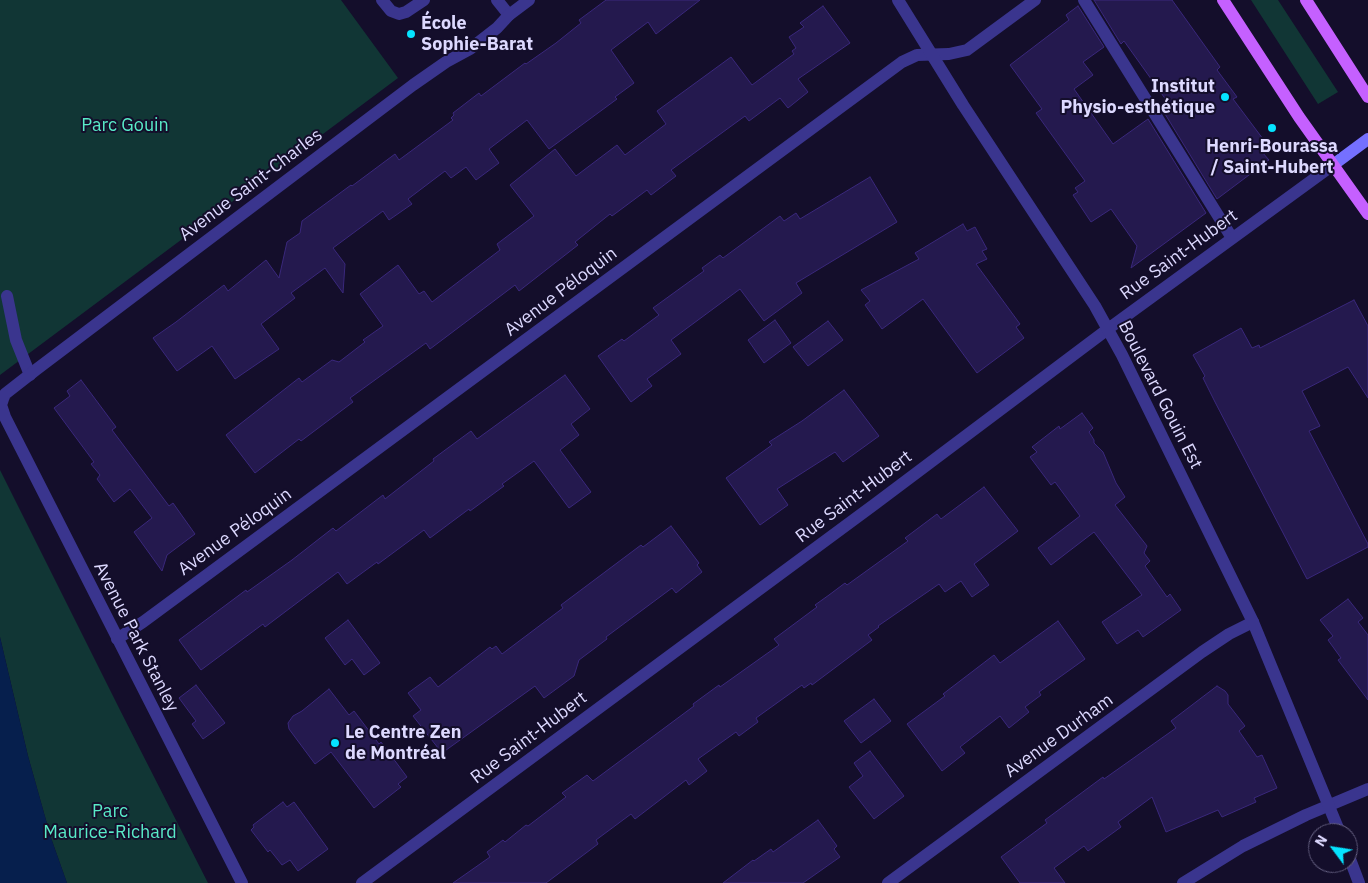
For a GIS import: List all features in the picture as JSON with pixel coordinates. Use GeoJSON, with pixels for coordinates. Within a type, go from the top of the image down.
{"type":"FeatureCollection","features":[{"type":"Feature","properties":{"kind":"main road"},"geometry":{"type":"LineString","coordinates":[[1223,0],[1273,79],[1368,214]]}},
{"type":"Feature","properties":{"kind":"main road"},"geometry":{"type":"LineString","coordinates":[[1306,0],[1368,97]]}},
{"type":"Feature","properties":{"kind":"main road","name":"Rue Saint-Hubert"},"geometry":{"type":"LineString","coordinates":[[1333,165],[1368,139]]}},
{"type":"Feature","properties":{"kind":"street"},"geometry":{"type":"LineString","coordinates":[[382,0],[391,11],[399,14],[411,9],[424,0]]}},
{"type":"Feature","properties":{"kind":"street"},"geometry":{"type":"LineString","coordinates":[[497,0],[509,15]]}},
{"type":"Feature","properties":{"kind":"street","name":"Avenue Saint-Charles"},"geometry":{"type":"LineString","coordinates":[[1,405],[5,394],[413,85],[446,62],[470,49],[529,0]]}},
{"type":"Feature","properties":{"kind":"street","name":"Avenue Péloquin"},"geometry":{"type":"LineString","coordinates":[[117,639],[158,611],[902,62],[917,55],[959,53],[967,50],[1035,0]]}},
{"type":"Feature","properties":{"kind":"street"},"geometry":{"type":"LineString","coordinates":[[1084,0],[1232,238]]}},
{"type":"Feature","properties":{"kind":"street","name":"Boulevard Gouin Est"},"geometry":{"type":"LineString","coordinates":[[902,2],[931,54],[1095,306],[1108,329],[1253,622],[1336,823]]}},
{"type":"Feature","properties":{"kind":"street","name":"Rue Saint-Hubert"},"geometry":{"type":"LineString","coordinates":[[362,883],[1108,329],[1333,165]]}},
{"type":"Feature","properties":{"kind":"street"},"geometry":{"type":"LineString","coordinates":[[7,296],[16,340],[30,375]]}},
{"type":"Feature","properties":{"kind":"street","name":"Avenue Park Stanley"},"geometry":{"type":"LineString","coordinates":[[1,405],[5,417],[242,883]]}},
{"type":"Feature","properties":{"kind":"street","name":"Avenue Durham"},"geometry":{"type":"LineString","coordinates":[[888,883],[1195,657],[1229,634],[1253,622]]}},
{"type":"Feature","properties":{"kind":"street"},"geometry":{"type":"LineString","coordinates":[[1183,883],[1243,846],[1306,815],[1368,789]]}},
{"type":"Feature","properties":{"kind":"green space","name":"Parc Gouin"},"geometry":{"type":"Polygon","coordinates":[[[0,0],[341,0],[398,78],[0,375],[0,0]]]}},
{"type":"Feature","properties":{"kind":"green space"},"geometry":{"type":"Polygon","coordinates":[[[1251,0],[1278,0],[1338,92],[1318,104],[1251,0]]]}},
{"type":"Feature","properties":{"kind":"green space","name":"Parc Maurice-Richard"},"geometry":{"type":"Polygon","coordinates":[[[0,470],[208,883],[67,883],[51,838],[28,756],[0,637],[0,470]]]}},
{"type":"Feature","properties":{"kind":"water"},"geometry":{"type":"Polygon","coordinates":[[[0,637],[28,756],[51,838],[67,883],[0,883],[0,637]]]}},
{"type":"Feature","properties":{"kind":"building"},"geometry":{"type":"Polygon","coordinates":[[[606,0],[700,0],[656,34],[648,22],[611,50],[634,83],[615,97],[617,99],[549,149],[527,120],[489,149],[499,163],[476,180],[466,167],[451,178],[445,171],[408,199],[412,204],[389,220],[383,211],[333,248],[345,264],[343,293],[325,268],[291,293],[295,298],[261,324],[279,349],[235,379],[212,346],[177,371],[153,338],[224,285],[228,291],[266,260],[279,278],[287,242],[300,233],[302,221],[395,154],[399,160],[453,120],[451,118],[454,115],[453,113],[479,93],[481,96],[525,63],[556,43],[581,23],[579,20],[606,0]]]}},
{"type":"Feature","properties":{"kind":"building"},"geometry":{"type":"Polygon","coordinates":[[[1094,0],[1172,0],[1220,67],[1217,70],[1237,97],[1233,99],[1269,147],[1262,152],[1269,160],[1217,199],[1162,109],[1169,104],[1124,41],[1121,44],[1094,0]]]}},
{"type":"Feature","properties":{"kind":"building"},"geometry":{"type":"Polygon","coordinates":[[[823,6],[850,43],[798,79],[808,92],[788,108],[780,98],[749,121],[745,116],[671,170],[676,176],[651,195],[647,190],[612,216],[610,214],[575,242],[578,245],[519,291],[515,285],[430,349],[426,343],[350,398],[353,402],[301,441],[299,439],[255,473],[226,435],[299,378],[302,382],[332,360],[339,362],[365,342],[363,340],[383,326],[360,294],[398,265],[419,294],[424,291],[432,302],[500,250],[497,244],[534,216],[510,185],[555,149],[576,176],[617,145],[625,155],[666,124],[657,111],[731,57],[752,85],[794,54],[792,51],[796,48],[789,37],[804,27],[800,23],[823,6]]]}},
{"type":"Feature","properties":{"kind":"building"},"geometry":{"type":"Polygon","coordinates":[[[1078,6],[1104,47],[1083,62],[1093,75],[1074,89],[1113,144],[1148,119],[1206,213],[1131,268],[1137,246],[1111,209],[1091,222],[1073,195],[1078,192],[1075,188],[1085,181],[1036,113],[1042,109],[1010,65],[1069,20],[1066,15],[1078,6]]]}},
{"type":"Feature","properties":{"kind":"building"},"geometry":{"type":"Polygon","coordinates":[[[870,177],[897,222],[796,283],[802,293],[764,321],[740,289],[671,340],[681,354],[647,379],[652,386],[631,402],[598,356],[622,339],[624,341],[659,315],[653,308],[704,271],[702,268],[720,255],[723,258],[780,216],[784,221],[796,213],[800,219],[870,177]]]}},
{"type":"Feature","properties":{"kind":"building"},"geometry":{"type":"Polygon","coordinates":[[[963,224],[967,231],[975,227],[987,249],[982,251],[987,259],[976,264],[1020,324],[1016,327],[1024,338],[977,373],[923,299],[882,329],[865,305],[870,301],[861,290],[919,259],[915,253],[963,224]]]}},
{"type":"Feature","properties":{"kind":"building"},"geometry":{"type":"Polygon","coordinates":[[[1354,300],[1368,326],[1368,398],[1348,367],[1302,391],[1320,426],[1309,431],[1368,547],[1307,579],[1215,402],[1203,378],[1205,376],[1193,355],[1241,328],[1252,348],[1259,345],[1260,348],[1354,300]]]}},
{"type":"Feature","properties":{"kind":"building"},"geometry":{"type":"Polygon","coordinates":[[[775,320],[791,343],[764,363],[748,340],[775,320]]]}},
{"type":"Feature","properties":{"kind":"building"},"geometry":{"type":"Polygon","coordinates":[[[828,321],[843,340],[808,366],[793,347],[828,321]]]}},
{"type":"Feature","properties":{"kind":"building"},"geometry":{"type":"Polygon","coordinates":[[[565,375],[590,409],[571,424],[579,435],[560,450],[591,492],[569,508],[534,461],[502,484],[504,486],[430,538],[424,530],[347,584],[338,572],[265,627],[263,624],[201,670],[179,640],[246,590],[247,592],[292,560],[333,528],[336,531],[383,495],[385,499],[434,461],[433,459],[471,431],[477,439],[565,375]]]}},
{"type":"Feature","properties":{"kind":"building"},"geometry":{"type":"Polygon","coordinates":[[[81,380],[116,427],[112,430],[169,506],[173,503],[195,534],[167,555],[162,571],[134,532],[152,518],[130,489],[114,502],[97,479],[100,475],[91,464],[94,462],[54,408],[70,396],[67,391],[81,380]]]}},
{"type":"Feature","properties":{"kind":"building"},"geometry":{"type":"Polygon","coordinates":[[[844,390],[879,436],[843,462],[835,452],[777,489],[788,505],[760,525],[726,478],[772,445],[769,442],[802,421],[844,390]]]}},
{"type":"Feature","properties":{"kind":"building"},"geometry":{"type":"Polygon","coordinates":[[[1082,413],[1093,428],[1089,432],[1094,443],[1103,452],[1116,483],[1125,497],[1115,505],[1147,546],[1144,553],[1150,561],[1145,566],[1167,597],[1170,594],[1181,610],[1143,637],[1138,630],[1117,644],[1102,622],[1142,595],[1094,532],[1051,565],[1038,548],[1080,516],[1055,482],[1051,485],[1030,457],[1037,452],[1032,447],[1059,426],[1060,429],[1082,413]]]}},
{"type":"Feature","properties":{"kind":"building"},"geometry":{"type":"Polygon","coordinates":[[[984,487],[1018,531],[974,564],[989,585],[972,597],[961,581],[945,592],[939,584],[878,626],[868,635],[872,640],[812,685],[811,683],[804,688],[802,685],[756,718],[758,722],[739,736],[736,732],[698,759],[707,771],[689,785],[686,780],[635,819],[631,814],[596,840],[598,844],[546,883],[453,883],[490,857],[487,852],[503,840],[505,842],[526,825],[528,826],[566,797],[562,793],[587,775],[593,781],[694,706],[693,704],[779,645],[774,639],[817,607],[815,605],[845,583],[847,585],[908,541],[905,538],[937,514],[941,519],[984,487]]]}},
{"type":"Feature","properties":{"kind":"building"},"geometry":{"type":"Polygon","coordinates":[[[671,526],[699,563],[697,565],[702,572],[676,593],[672,588],[606,637],[607,639],[579,660],[574,676],[544,698],[535,686],[442,753],[413,716],[421,710],[408,693],[430,677],[438,687],[490,647],[492,649],[496,646],[502,654],[563,608],[561,605],[641,545],[643,547],[671,526]]]}},
{"type":"Feature","properties":{"kind":"building"},"geometry":{"type":"Polygon","coordinates":[[[1348,599],[1363,618],[1358,622],[1368,635],[1368,700],[1338,660],[1341,658],[1328,640],[1333,636],[1320,620],[1348,599]]]}},
{"type":"Feature","properties":{"kind":"building"},"geometry":{"type":"Polygon","coordinates":[[[348,620],[380,663],[364,675],[352,659],[345,665],[325,638],[348,620]]]}},
{"type":"Feature","properties":{"kind":"building"},"geometry":{"type":"Polygon","coordinates":[[[1058,621],[1085,659],[1039,692],[1041,695],[1025,707],[1029,712],[1009,728],[1000,716],[960,747],[965,753],[942,771],[907,724],[945,696],[943,694],[994,655],[1000,663],[1058,621]]]}},
{"type":"Feature","properties":{"kind":"building"},"geometry":{"type":"Polygon","coordinates":[[[196,685],[225,723],[203,739],[192,724],[196,721],[179,698],[196,685]]]}},
{"type":"Feature","properties":{"kind":"building"},"geometry":{"type":"Polygon","coordinates":[[[1217,686],[1228,695],[1228,704],[1245,726],[1239,731],[1257,757],[1262,755],[1277,788],[1254,798],[1256,802],[1222,817],[1218,810],[1166,832],[1152,797],[1118,822],[1121,827],[1088,851],[1084,846],[1054,868],[1065,883],[1020,883],[1001,857],[1047,823],[1045,820],[1103,777],[1104,779],[1176,728],[1171,721],[1217,686]]]}},
{"type":"Feature","properties":{"kind":"building"},"geometry":{"type":"Polygon","coordinates":[[[329,689],[349,715],[354,711],[379,744],[381,742],[407,777],[398,784],[401,787],[374,808],[331,752],[315,764],[289,729],[288,723],[293,716],[329,689]]]}},
{"type":"Feature","properties":{"kind":"building"},"geometry":{"type":"Polygon","coordinates":[[[874,699],[891,721],[861,743],[844,721],[874,699]]]}},
{"type":"Feature","properties":{"kind":"building"},"geometry":{"type":"Polygon","coordinates":[[[870,751],[904,796],[874,819],[849,787],[863,776],[854,763],[870,751]]]}},
{"type":"Feature","properties":{"kind":"building"},"geometry":{"type":"Polygon","coordinates":[[[283,802],[287,807],[294,802],[328,849],[298,871],[290,860],[282,865],[270,850],[268,852],[251,830],[254,827],[253,825],[283,802]]]}},
{"type":"Feature","properties":{"kind":"building"},"geometry":{"type":"Polygon","coordinates":[[[818,820],[837,846],[834,849],[840,857],[803,883],[723,883],[753,860],[771,849],[773,852],[818,820]]]}},
{"type":"Feature","properties":{"kind":"place","name":"École Sophie-Barat"},"geometry":{"type":"Point","coordinates":[411,34]}},
{"type":"Feature","properties":{"kind":"place","name":"Institut Physio-esthétique"},"geometry":{"type":"Point","coordinates":[1225,97]}},
{"type":"Feature","properties":{"kind":"place","name":"Henri-Bourassa / Saint-Hubert"},"geometry":{"type":"Point","coordinates":[1272,128]}},
{"type":"Feature","properties":{"kind":"place","name":"Le Centre Zen de Montréal"},"geometry":{"type":"Point","coordinates":[335,743]}}]}
